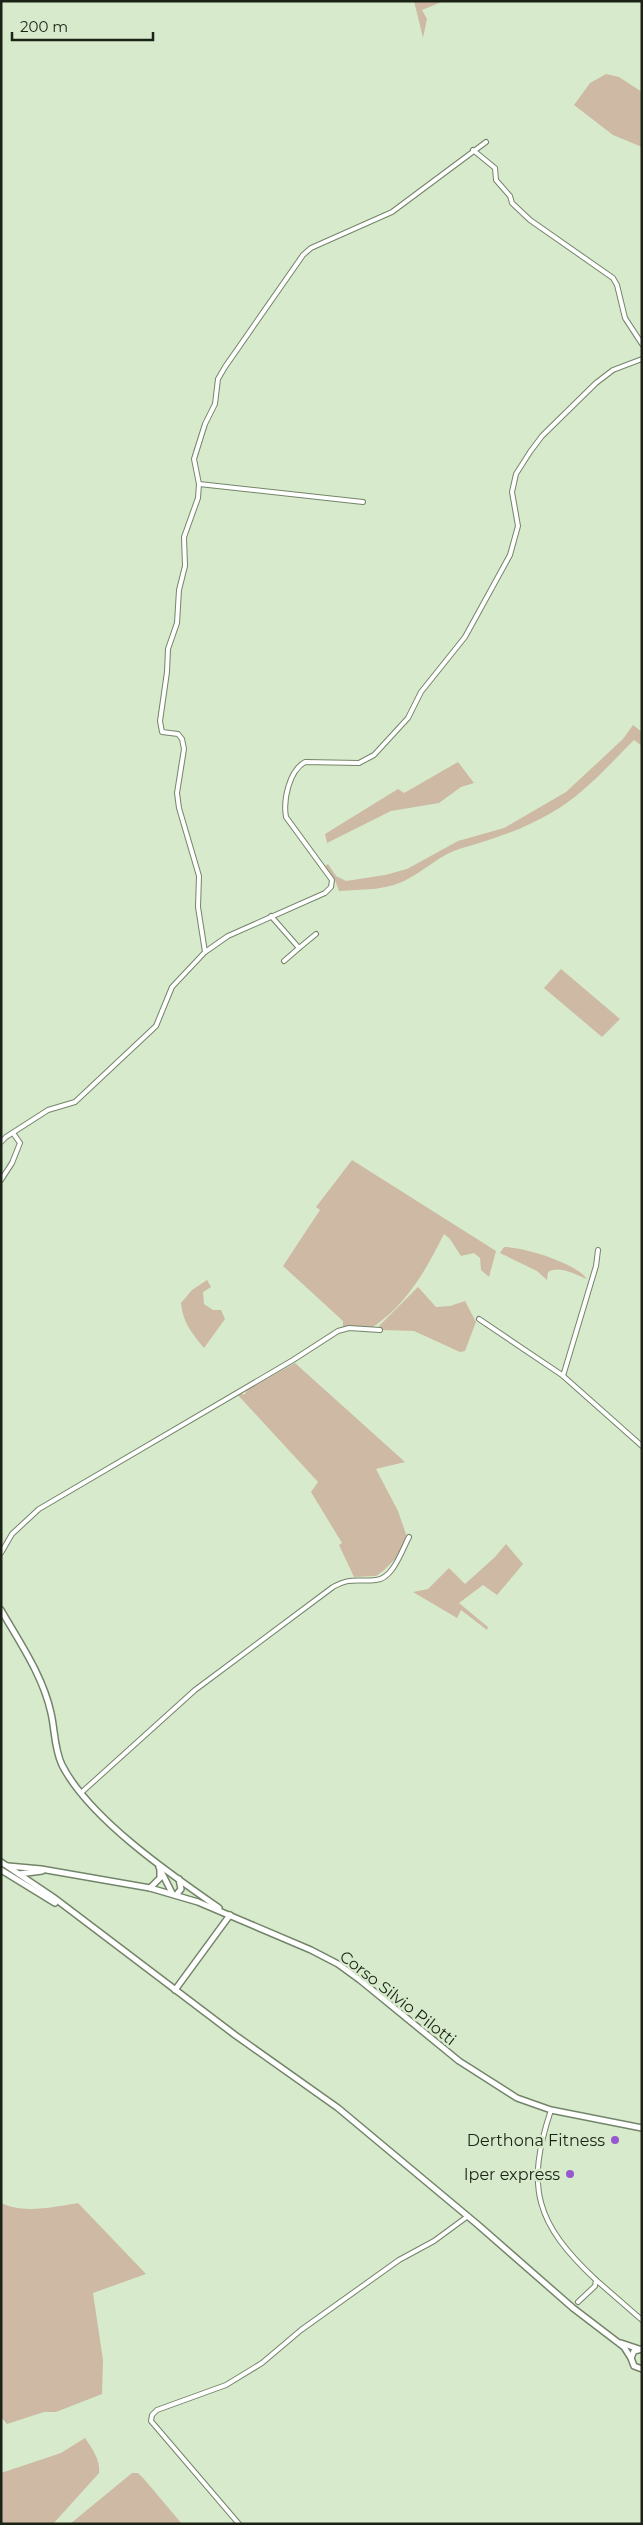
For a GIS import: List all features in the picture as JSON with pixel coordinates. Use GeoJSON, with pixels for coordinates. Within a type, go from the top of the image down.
{"type":"FeatureCollection","features":[{"type":"Feature","properties":{"kind":"main road"},"geometry":{"type":"LineString","coordinates":[[1,1610],[24,1649],[44,1690],[62,1764],[82,1792],[116,1829],[158,1864],[230,1915],[175,1990]]}},
{"type":"Feature","properties":{"kind":"main road"},"geometry":{"type":"LineString","coordinates":[[1,1862],[37,1886],[175,1990],[338,2108],[468,2216],[573,2308],[624,2347],[634,2366],[641,2369]]}},
{"type":"Feature","properties":{"kind":"main road"},"geometry":{"type":"LineString","coordinates":[[150,1888],[160,1878],[158,1864]]}},
{"type":"Feature","properties":{"kind":"main road"},"geometry":{"type":"LineString","coordinates":[[158,1864],[175,1894],[181,1889],[179,1878]]}},
{"type":"Feature","properties":{"kind":"main road","name":"Corso Silvio Pilotti"},"geometry":{"type":"LineString","coordinates":[[8,1866],[150,1888],[175,1894],[230,1915],[311,1950],[338,1964],[459,2061],[517,2098],[552,2110],[642,2128]]}},
{"type":"Feature","properties":{"kind":"main road"},"geometry":{"type":"LineString","coordinates":[[1,1870],[73,1914]]}},
{"type":"Feature","properties":{"kind":"main road","name":"Corso Silvio Pilotti"},"geometry":{"type":"LineString","coordinates":[[1,1870],[20,1874],[46,1871]]}},
{"type":"Feature","properties":{"kind":"main road"},"geometry":{"type":"LineString","coordinates":[[37,1886],[37,1877],[46,1871]]}},
{"type":"Feature","properties":{"kind":"main road"},"geometry":{"type":"LineString","coordinates":[[614,2339],[640,2349]]}},
{"type":"Feature","properties":{"kind":"main road"},"geometry":{"type":"LineString","coordinates":[[630,2358],[634,2351],[640,2349]]}},
{"type":"Feature","properties":{"kind":"street"},"geometry":{"type":"LineString","coordinates":[[205,952],[198,907],[199,876],[179,808],[177,793],[184,749],[182,739],[178,734],[162,732],[160,721],[168,672],[168,649],[177,624],[179,590],[185,566],[184,537],[198,498],[199,484],[194,459],[205,424],[216,404],[218,380],[224,367],[303,255],[311,248],[392,212],[486,142]]}},
{"type":"Feature","properties":{"kind":"street"},"geometry":{"type":"LineString","coordinates":[[473,150],[495,168],[496,180],[510,196],[511,201],[530,220],[613,278],[617,285],[625,318],[642,344]]}},
{"type":"Feature","properties":{"kind":"street"},"geometry":{"type":"LineString","coordinates":[[1,1142],[12,1132],[48,1110],[75,1102],[156,1026],[172,987],[205,952],[228,936],[324,893],[331,887],[332,880],[286,817],[284,805],[294,772],[305,762],[359,763],[374,755],[408,718],[421,692],[466,637],[510,555],[518,526],[512,492],[516,474],[530,452],[542,436],[596,383],[614,370],[633,360],[642,359]]}},
{"type":"Feature","properties":{"kind":"street"},"geometry":{"type":"LineString","coordinates":[[199,484],[363,502]]}},
{"type":"Feature","properties":{"kind":"street"},"geometry":{"type":"LineString","coordinates":[[271,916],[299,948]]}},
{"type":"Feature","properties":{"kind":"street"},"geometry":{"type":"LineString","coordinates":[[284,961],[316,934]]}},
{"type":"Feature","properties":{"kind":"street"},"geometry":{"type":"LineString","coordinates":[[1,1180],[12,1163],[20,1143],[12,1132]]}},
{"type":"Feature","properties":{"kind":"street"},"geometry":{"type":"LineString","coordinates":[[563,1376],[598,1250]]}},
{"type":"Feature","properties":{"kind":"street"},"geometry":{"type":"LineString","coordinates":[[479,1319],[563,1376],[642,1446]]}},
{"type":"Feature","properties":{"kind":"street"},"geometry":{"type":"LineString","coordinates":[[1,1553],[12,1534],[39,1509],[338,1331],[349,1328],[380,1330]]}},
{"type":"Feature","properties":{"kind":"street"},"geometry":{"type":"LineString","coordinates":[[82,1792],[195,1690],[333,1587],[351,1579],[377,1580],[386,1576],[409,1537]]}},
{"type":"Feature","properties":{"kind":"street"},"geometry":{"type":"LineString","coordinates":[[552,2110],[538,2156],[537,2190],[548,2224],[558,2241],[596,2280],[642,2320]]}},
{"type":"Feature","properties":{"kind":"street"},"geometry":{"type":"LineString","coordinates":[[239,2524],[151,2421],[152,2415],[157,2410],[226,2385],[262,2362],[301,2330],[399,2260],[434,2241],[468,2216]]}},
{"type":"Feature","properties":{"kind":"street"},"geometry":{"type":"LineString","coordinates":[[578,2302],[594,2286],[596,2280]]}},
{"type":"Feature","properties":{"kind":"shaded area"},"geometry":{"type":"Polygon","coordinates":[[[414,1],[444,1],[422,10],[427,19],[423,38],[414,1]]]}},
{"type":"Feature","properties":{"kind":"shaded area"},"geometry":{"type":"Polygon","coordinates":[[[606,74],[619,77],[642,92],[642,147],[613,135],[574,105],[590,83],[606,74]]]}},
{"type":"Feature","properties":{"kind":"shaded area"},"geometry":{"type":"Polygon","coordinates":[[[633,725],[642,732],[642,746],[634,740],[574,798],[529,825],[459,849],[398,884],[381,888],[339,891],[335,880],[325,866],[328,864],[336,876],[346,881],[385,875],[407,869],[458,841],[504,828],[566,792],[623,739],[633,725]]]}},
{"type":"Feature","properties":{"kind":"shaded area"},"geometry":{"type":"Polygon","coordinates":[[[458,762],[474,783],[461,787],[439,803],[391,811],[327,843],[325,834],[398,789],[404,793],[458,762]]]}},
{"type":"Feature","properties":{"kind":"shaded area"},"geometry":{"type":"Polygon","coordinates":[[[561,969],[620,1019],[602,1037],[544,988],[561,969]]]}},
{"type":"Feature","properties":{"kind":"shaded area"},"geometry":{"type":"Polygon","coordinates":[[[352,1160],[496,1251],[489,1277],[481,1270],[480,1258],[474,1253],[461,1256],[450,1239],[444,1234],[423,1273],[396,1308],[373,1327],[343,1327],[343,1321],[283,1266],[320,1210],[316,1207],[352,1160]]]}},
{"type":"Feature","properties":{"kind":"shaded area"},"geometry":{"type":"Polygon","coordinates":[[[504,1247],[549,1257],[572,1267],[587,1279],[568,1271],[553,1270],[548,1272],[547,1280],[537,1271],[500,1253],[504,1247]]]}},
{"type":"Feature","properties":{"kind":"shaded area"},"geometry":{"type":"Polygon","coordinates":[[[207,1280],[211,1287],[203,1292],[204,1304],[213,1310],[221,1310],[225,1319],[204,1348],[186,1322],[181,1303],[192,1290],[207,1280]]]}},
{"type":"Feature","properties":{"kind":"shaded area"},"geometry":{"type":"Polygon","coordinates":[[[418,1287],[436,1307],[450,1306],[465,1301],[476,1322],[465,1351],[460,1352],[414,1331],[382,1330],[379,1326],[418,1287]]]}},
{"type":"Feature","properties":{"kind":"shaded area"},"geometry":{"type":"Polygon","coordinates":[[[295,1363],[405,1462],[376,1469],[398,1511],[407,1537],[395,1559],[376,1576],[354,1577],[339,1545],[342,1543],[311,1492],[318,1482],[236,1393],[240,1392],[244,1395],[248,1389],[295,1363]]]}},
{"type":"Feature","properties":{"kind":"shaded area"},"geometry":{"type":"Polygon","coordinates":[[[506,1544],[523,1564],[497,1595],[483,1585],[459,1603],[488,1627],[487,1630],[461,1610],[457,1618],[413,1592],[428,1589],[449,1568],[465,1584],[495,1557],[506,1544]]]}},
{"type":"Feature","properties":{"kind":"shaded area"},"geometry":{"type":"Polygon","coordinates":[[[1,2203],[29,2209],[78,2203],[146,2274],[93,2293],[103,2360],[102,2394],[56,2412],[44,2412],[7,2424],[1,2417],[1,2203]]]}},
{"type":"Feature","properties":{"kind":"shaded area"},"geometry":{"type":"Polygon","coordinates":[[[85,2438],[97,2459],[99,2473],[53,2524],[1,2524],[1,2473],[61,2453],[85,2438]]]}},
{"type":"Feature","properties":{"kind":"shaded area"},"geometry":{"type":"Polygon","coordinates":[[[132,2473],[138,2473],[144,2479],[182,2524],[70,2524],[132,2473]]]}},
{"type":"Feature","properties":{"kind":"place","name":"Derthona Fitness"},"geometry":{"type":"Point","coordinates":[615,2140]}},
{"type":"Feature","properties":{"kind":"place","name":"Iper express"},"geometry":{"type":"Point","coordinates":[570,2174]}}]}
